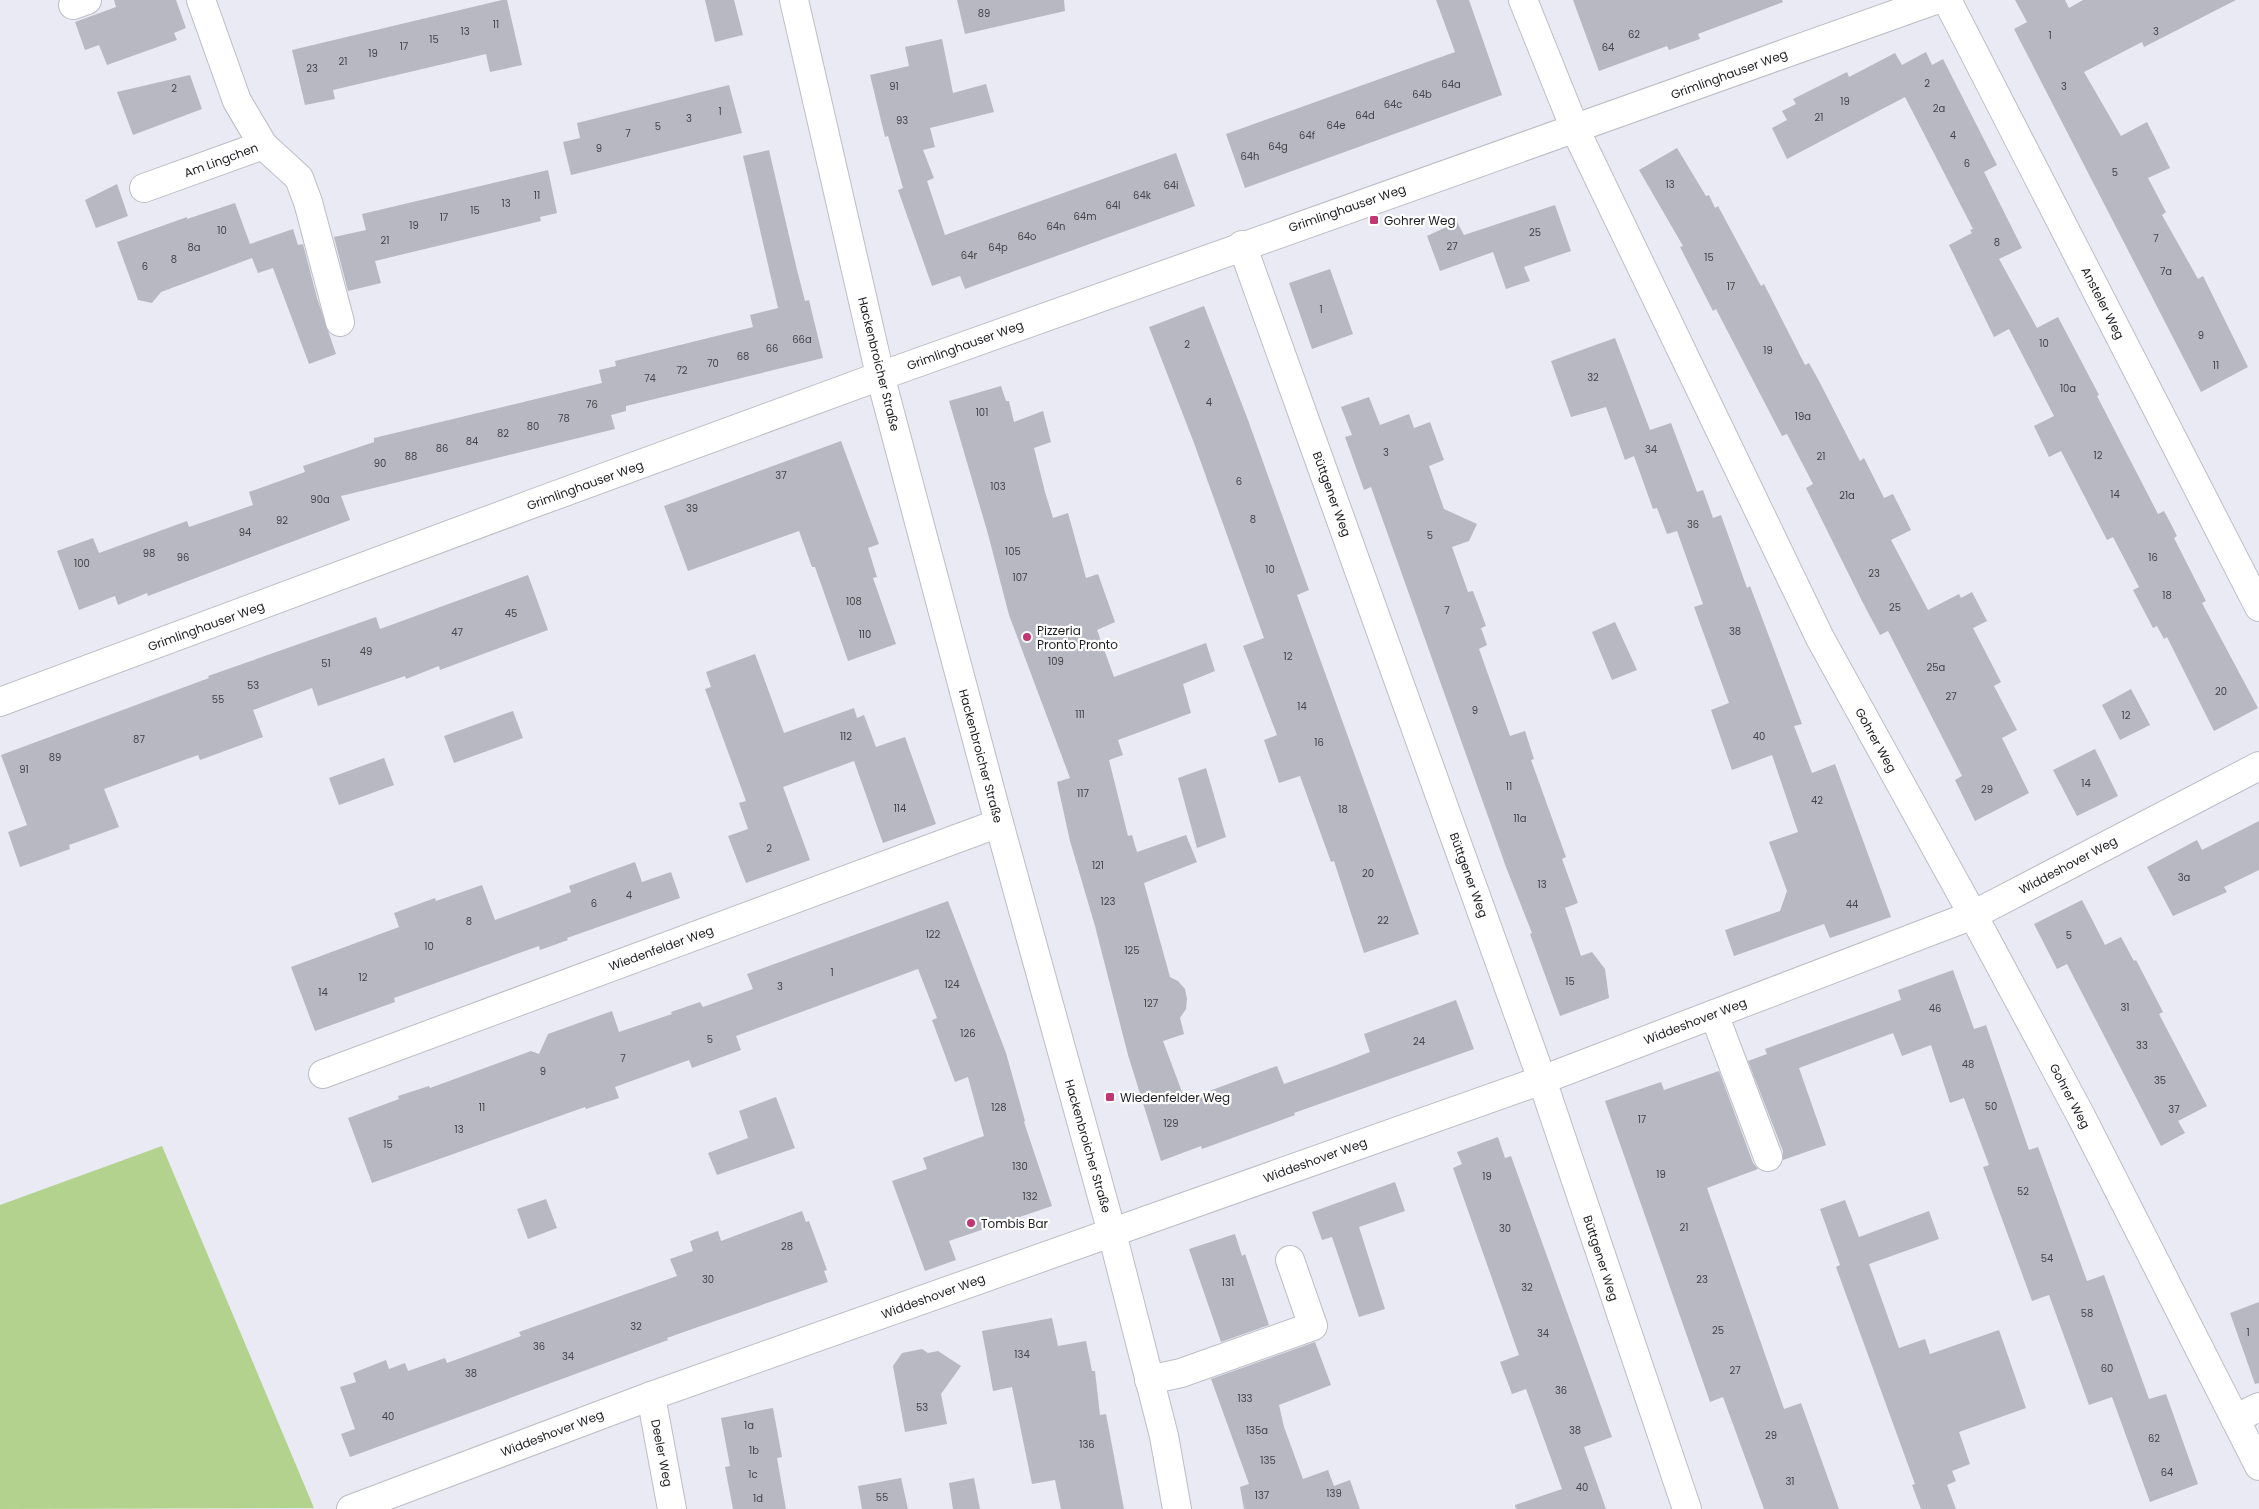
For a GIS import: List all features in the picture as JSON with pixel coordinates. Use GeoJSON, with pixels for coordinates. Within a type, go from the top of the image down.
{"type":"FeatureCollection","features":[{"type":"Feature","properties":{"kind":"street","name":"Am Lingchen"},"geometry":{"type":"LineString","coordinates":[[144,188],[263,145],[237,101],[201,0]]}},
{"type":"Feature","properties":{"kind":"street","name":"Hackenbroicher Straße"},"geometry":{"type":"LineString","coordinates":[[794,0],[880,375],[999,823],[1112,1233],[1164,1436],[1178,1509]]}},
{"type":"Feature","properties":{"kind":"street","name":"Gohrer Weg"},"geometry":{"type":"LineString","coordinates":[[1523,0],[1575,129],[1820,638],[1973,915],[2081,1116],[2259,1466]]}},
{"type":"Feature","properties":{"kind":"street","name":"Grimlinghauser Weg"},"geometry":{"type":"LineString","coordinates":[[0,702],[880,375],[1936,0]]}},
{"type":"Feature","properties":{"kind":"street","name":"Ansteler Weg"},"geometry":{"type":"LineString","coordinates":[[1947,0],[2259,607]]}},
{"type":"Feature","properties":{"kind":"street"},"geometry":{"type":"LineString","coordinates":[[263,145],[299,178],[308,202],[340,322]]}},
{"type":"Feature","properties":{"kind":"street","name":"Büttgener Weg"},"geometry":{"type":"LineString","coordinates":[[1242,245],[1542,1080],[1686,1509]]}},
{"type":"Feature","properties":{"kind":"street","name":"Widdeshover Weg"},"geometry":{"type":"LineString","coordinates":[[351,1509],[651,1396],[1542,1080],[1973,915],[2259,766]]}},
{"type":"Feature","properties":{"kind":"street","name":"Wiedenfelder Weg"},"geometry":{"type":"LineString","coordinates":[[324,1074],[999,823]]}},
{"type":"Feature","properties":{"kind":"street"},"geometry":{"type":"LineString","coordinates":[[1714,1014],[1768,1157]]}},
{"type":"Feature","properties":{"kind":"street"},"geometry":{"type":"LineString","coordinates":[[1149,1380],[1181,1373],[1313,1326],[1290,1260]]}},
{"type":"Feature","properties":{"kind":"street","name":"Deeler Weg"},"geometry":{"type":"LineString","coordinates":[[651,1396],[672,1509]]}},
{"type":"Feature","properties":{"kind":"street"},"geometry":{"type":"LineString","coordinates":[[2235,1420],[2259,1407]]}},
{"type":"Feature","properties":{"kind":"green space"},"geometry":{"type":"Polygon","coordinates":[[[162,1146],[314,1508],[0,1509],[0,1205],[162,1146]]]}},
{"type":"Feature","properties":{"kind":"building"},"geometry":{"type":"Polygon","coordinates":[[[114,0],[176,0],[186,28],[174,33],[177,40],[107,65],[99,45],[85,50],[75,22],[116,7],[114,0]]]}},
{"type":"Feature","properties":{"kind":"building"},"geometry":{"type":"Polygon","coordinates":[[[507,0],[522,65],[490,72],[486,54],[333,90],[335,99],[305,105],[292,50],[507,0]]]}},
{"type":"Feature","properties":{"kind":"building"},"geometry":{"type":"Polygon","coordinates":[[[705,0],[734,0],[743,35],[715,42],[705,0]]]}},
{"type":"Feature","properties":{"kind":"building"},"geometry":{"type":"Polygon","coordinates":[[[957,0],[1064,0],[1065,11],[965,34],[957,0]]]}},
{"type":"Feature","properties":{"kind":"building"},"geometry":{"type":"Polygon","coordinates":[[[1436,0],[1469,0],[1502,95],[1245,188],[1226,134],[1455,52],[1436,0]]]}},
{"type":"Feature","properties":{"kind":"building"},"geometry":{"type":"Polygon","coordinates":[[[1573,0],[1782,0],[1783,2],[1698,34],[1700,39],[1669,50],[1667,46],[1599,71],[1573,0]]]}},
{"type":"Feature","properties":{"kind":"building"},"geometry":{"type":"Polygon","coordinates":[[[2015,0],[2065,0],[2069,8],[2083,0],[2236,0],[2144,47],[2142,42],[2084,72],[2121,136],[2147,122],[2170,168],[2148,178],[2166,212],[2162,215],[2198,279],[2203,276],[2248,367],[2201,392],[2014,29],[2027,22],[2015,0]]]}},
{"type":"Feature","properties":{"kind":"building"},"geometry":{"type":"Polygon","coordinates":[[[942,39],[953,93],[986,84],[994,112],[930,128],[935,147],[923,150],[934,178],[927,181],[945,235],[1176,153],[1195,206],[965,289],[960,276],[932,286],[898,190],[903,188],[888,136],[885,137],[870,75],[909,66],[905,47],[942,39]]]}},
{"type":"Feature","properties":{"kind":"building"},"geometry":{"type":"Polygon","coordinates":[[[1926,52],[1932,65],[1943,59],[1997,165],[1984,172],[2022,248],[1999,259],[2037,328],[2058,317],[2158,514],[2164,511],[2171,524],[2177,536],[2174,538],[2206,601],[2202,603],[2258,708],[2214,731],[2167,637],[2164,639],[2157,626],[2153,628],[2133,590],[2139,587],[2113,537],[2107,540],[2061,451],[2049,457],[2034,426],[2054,416],[2009,329],[1994,337],[1949,245],[1972,233],[1970,230],[1973,229],[1905,97],[1787,159],[1772,128],[1787,120],[1782,111],[1796,104],[1793,99],[1847,72],[1849,77],[1895,53],[1902,65],[1926,52]]]}},
{"type":"Feature","properties":{"kind":"building"},"geometry":{"type":"Polygon","coordinates":[[[190,75],[202,109],[133,135],[117,92],[190,75]]]}},
{"type":"Feature","properties":{"kind":"building"},"geometry":{"type":"Polygon","coordinates":[[[729,85],[742,133],[571,175],[563,142],[580,138],[577,123],[729,85]]]}},
{"type":"Feature","properties":{"kind":"building"},"geometry":{"type":"Polygon","coordinates":[[[1677,148],[1706,196],[1709,195],[1715,208],[1718,206],[1761,286],[1764,284],[1805,365],[1809,363],[1860,461],[1864,458],[1884,498],[1893,494],[1911,530],[1891,540],[1928,610],[1959,594],[1961,598],[1972,592],[1987,621],[1973,628],[2001,682],[1994,686],[2017,730],[2002,738],[2029,793],[1975,821],[1955,780],[1962,776],[1888,631],[1880,635],[1806,488],[1813,484],[1787,434],[1782,436],[1716,309],[1713,311],[1680,247],[1683,246],[1639,170],[1677,148]]]}},
{"type":"Feature","properties":{"kind":"building"},"geometry":{"type":"Polygon","coordinates":[[[769,150],[805,301],[809,300],[823,358],[626,406],[626,411],[611,415],[615,429],[341,496],[350,520],[148,596],[147,593],[118,605],[115,596],[79,610],[57,551],[93,538],[99,553],[187,521],[189,527],[253,505],[249,492],[305,472],[303,466],[374,442],[374,438],[602,383],[599,370],[616,366],[615,361],[753,327],[750,315],[778,308],[743,156],[769,150]]]}},
{"type":"Feature","properties":{"kind":"building"},"geometry":{"type":"Polygon","coordinates":[[[548,170],[557,213],[540,217],[541,221],[375,261],[381,283],[348,291],[334,237],[366,230],[362,214],[548,170]]]}},
{"type":"Feature","properties":{"kind":"building"},"geometry":{"type":"Polygon","coordinates":[[[117,184],[128,216],[96,228],[85,200],[117,184]]]}},
{"type":"Feature","properties":{"kind":"building"},"geometry":{"type":"Polygon","coordinates":[[[235,203],[250,244],[293,229],[298,245],[303,244],[317,298],[336,354],[309,364],[273,268],[258,273],[252,258],[161,292],[152,303],[138,300],[117,242],[187,217],[187,219],[235,203]]]}},
{"type":"Feature","properties":{"kind":"building"},"geometry":{"type":"Polygon","coordinates":[[[1555,205],[1571,251],[1524,267],[1530,281],[1506,289],[1493,252],[1440,271],[1427,236],[1457,222],[1464,235],[1555,205]]]}},
{"type":"Feature","properties":{"kind":"building"},"geometry":{"type":"Polygon","coordinates":[[[1330,269],[1353,334],[1312,349],[1289,283],[1330,269]]]}},
{"type":"Feature","properties":{"kind":"building"},"geometry":{"type":"Polygon","coordinates":[[[1204,306],[1248,420],[1309,590],[1297,595],[1419,934],[1364,953],[1334,861],[1331,862],[1300,776],[1279,783],[1264,740],[1277,735],[1243,646],[1264,638],[1194,443],[1149,327],[1204,306]]]}},
{"type":"Feature","properties":{"kind":"building"},"geometry":{"type":"Polygon","coordinates":[[[1615,338],[1650,430],[1671,423],[1697,492],[1703,490],[1713,518],[1721,515],[1747,588],[1750,586],[1802,724],[1794,726],[1812,773],[1835,764],[1891,917],[1830,938],[1824,924],[1734,956],[1725,930],[1780,911],[1787,891],[1769,842],[1798,832],[1772,755],[1732,770],[1711,710],[1729,703],[1694,607],[1703,604],[1677,531],[1667,534],[1657,508],[1653,509],[1634,456],[1625,460],[1606,407],[1571,417],[1551,361],[1615,338]]]}},
{"type":"Feature","properties":{"kind":"building"},"geometry":{"type":"Polygon","coordinates":[[[1001,386],[1006,401],[1009,401],[1014,422],[1043,411],[1051,442],[1034,448],[1045,492],[1053,518],[1068,513],[1086,578],[1098,574],[1115,622],[1097,630],[1114,677],[1206,643],[1215,671],[1183,684],[1191,713],[1118,740],[1123,755],[1109,760],[1128,836],[1132,835],[1137,852],[1186,835],[1197,862],[1144,883],[1170,977],[1178,981],[1185,989],[1187,999],[1186,1009],[1180,1018],[1184,1034],[1163,1041],[1185,1100],[1277,1066],[1284,1084],[1334,1066],[1370,1052],[1364,1034],[1456,1000],[1474,1049],[1294,1113],[1295,1115],[1202,1149],[1201,1146],[1161,1161],[1128,1055],[1095,926],[1070,841],[1057,782],[1070,778],[1009,615],[988,534],[949,401],[1001,386]]]}},
{"type":"Feature","properties":{"kind":"building"},"geometry":{"type":"Polygon","coordinates":[[[1369,397],[1380,425],[1409,414],[1414,428],[1430,422],[1444,460],[1429,466],[1444,509],[1477,524],[1469,541],[1452,547],[1468,592],[1473,591],[1486,626],[1481,628],[1487,645],[1479,649],[1510,736],[1525,731],[1534,759],[1531,760],[1566,857],[1562,859],[1578,903],[1565,908],[1581,956],[1592,952],[1605,969],[1609,998],[1560,1016],[1530,934],[1532,933],[1506,867],[1371,487],[1364,490],[1345,437],[1352,435],[1341,407],[1369,397]]]}},
{"type":"Feature","properties":{"kind":"building"},"geometry":{"type":"Polygon","coordinates":[[[841,441],[879,544],[868,548],[877,577],[873,578],[896,644],[848,661],[815,567],[812,567],[799,531],[688,571],[664,506],[841,441]]]}},
{"type":"Feature","properties":{"kind":"building"},"geometry":{"type":"Polygon","coordinates":[[[528,575],[548,630],[440,670],[439,666],[406,679],[405,676],[318,706],[312,688],[253,710],[263,737],[200,760],[198,755],[104,789],[119,827],[69,845],[70,849],[20,867],[8,832],[27,825],[1,755],[209,678],[208,676],[376,617],[380,629],[528,575]]]}},
{"type":"Feature","properties":{"kind":"building"},"geometry":{"type":"Polygon","coordinates":[[[1615,622],[1637,670],[1612,680],[1592,632],[1615,622]]]}},
{"type":"Feature","properties":{"kind":"building"},"geometry":{"type":"Polygon","coordinates":[[[755,654],[784,733],[854,708],[857,718],[864,715],[876,747],[905,737],[936,824],[883,843],[854,761],[783,787],[810,860],[746,883],[728,836],[748,829],[739,803],[746,801],[705,689],[711,687],[706,672],[755,654]]]}},
{"type":"Feature","properties":{"kind":"building"},"geometry":{"type":"Polygon","coordinates":[[[2131,689],[2150,725],[2120,740],[2102,705],[2131,689]]]}},
{"type":"Feature","properties":{"kind":"building"},"geometry":{"type":"Polygon","coordinates":[[[513,711],[523,738],[454,763],[444,736],[513,711]]]}},
{"type":"Feature","properties":{"kind":"building"},"geometry":{"type":"Polygon","coordinates":[[[2095,749],[2118,796],[2077,816],[2053,770],[2095,749]]]}},
{"type":"Feature","properties":{"kind":"building"},"geometry":{"type":"Polygon","coordinates":[[[384,758],[394,785],[339,805],[329,778],[384,758]]]}},
{"type":"Feature","properties":{"kind":"building"},"geometry":{"type":"Polygon","coordinates":[[[1206,768],[1226,837],[1197,848],[1178,778],[1206,768]]]}},
{"type":"Feature","properties":{"kind":"building"},"geometry":{"type":"Polygon","coordinates":[[[2259,821],[2259,870],[2224,887],[2227,892],[2173,916],[2147,867],[2197,840],[2202,850],[2259,821]]]}},
{"type":"Feature","properties":{"kind":"building"},"geometry":{"type":"Polygon","coordinates":[[[635,862],[642,882],[671,872],[680,898],[567,938],[568,940],[540,950],[539,946],[394,998],[395,1002],[315,1031],[291,967],[399,927],[394,913],[435,898],[436,901],[482,885],[495,920],[571,892],[569,886],[635,862]]]}},
{"type":"Feature","properties":{"kind":"building"},"geometry":{"type":"Polygon","coordinates":[[[2082,900],[2105,945],[2121,937],[2134,961],[2136,960],[2163,1012],[2159,1014],[2207,1106],[2178,1121],[2185,1133],[2161,1146],[2067,964],[2057,969],[2034,924],[2082,900]]]}},
{"type":"Feature","properties":{"kind":"building"},"geometry":{"type":"Polygon","coordinates":[[[948,901],[1006,1053],[1024,1122],[1052,1206],[949,1241],[956,1260],[925,1271],[892,1181],[927,1169],[923,1158],[984,1136],[968,1077],[955,1082],[932,1020],[937,1018],[918,969],[736,1036],[741,1050],[692,1068],[689,1060],[615,1087],[619,1098],[586,1109],[585,1107],[372,1183],[348,1118],[399,1099],[398,1096],[429,1086],[430,1088],[531,1051],[539,1054],[548,1034],[612,1011],[619,1032],[672,1014],[671,1012],[700,1002],[703,1007],[753,989],[747,974],[948,901]]]}},
{"type":"Feature","properties":{"kind":"building"},"geometry":{"type":"Polygon","coordinates":[[[1953,970],[1974,1029],[1986,1025],[2029,1150],[2038,1147],[2087,1281],[2104,1275],[2149,1399],[2166,1394],[2198,1484],[2150,1502],[2112,1397],[2089,1405],[2049,1295],[2032,1301],[1983,1167],[1989,1165],[1964,1098],[1950,1103],[1931,1045],[1902,1056],[1893,1033],[1799,1068],[1826,1145],[1783,1160],[1783,1151],[1748,1061],[1767,1054],[1765,1049],[1901,1000],[1898,990],[1953,970]]]}},
{"type":"Feature","properties":{"kind":"building"},"geometry":{"type":"Polygon","coordinates":[[[1719,1071],[1753,1163],[1758,1169],[1707,1188],[1784,1409],[1801,1403],[1839,1509],[1764,1509],[1723,1397],[1710,1402],[1605,1101],[1661,1082],[1664,1090],[1719,1071]]]}},
{"type":"Feature","properties":{"kind":"building"},"geometry":{"type":"Polygon","coordinates":[[[776,1097],[795,1148],[717,1175],[708,1153],[748,1138],[739,1111],[776,1097]]]}},
{"type":"Feature","properties":{"kind":"building"},"geometry":{"type":"Polygon","coordinates":[[[1498,1137],[1505,1158],[1511,1156],[1612,1437],[1584,1447],[1606,1509],[1516,1509],[1515,1505],[1562,1489],[1526,1389],[1512,1394],[1500,1362],[1519,1355],[1453,1168],[1462,1164],[1457,1152],[1498,1137]]]}},
{"type":"Feature","properties":{"kind":"building"},"geometry":{"type":"Polygon","coordinates":[[[1395,1182],[1405,1211],[1359,1227],[1385,1309],[1359,1317],[1332,1237],[1322,1240],[1312,1212],[1395,1182]]]}},
{"type":"Feature","properties":{"kind":"building"},"geometry":{"type":"Polygon","coordinates":[[[546,1199],[557,1228],[528,1239],[517,1209],[546,1199]]]}},
{"type":"Feature","properties":{"kind":"building"},"geometry":{"type":"Polygon","coordinates":[[[1845,1200],[1859,1237],[1929,1211],[1939,1239],[1869,1264],[1899,1348],[1925,1339],[1930,1354],[1999,1330],[2026,1408],[1959,1432],[1970,1464],[1952,1471],[1956,1481],[1947,1485],[1956,1509],[1921,1509],[1912,1485],[1915,1484],[1836,1267],[1840,1265],[1820,1209],[1845,1200]]]}},
{"type":"Feature","properties":{"kind":"building"},"geometry":{"type":"Polygon","coordinates":[[[802,1211],[806,1222],[809,1221],[827,1270],[824,1271],[828,1282],[667,1338],[668,1340],[350,1457],[341,1434],[355,1429],[340,1387],[356,1382],[353,1373],[386,1360],[389,1369],[405,1363],[408,1371],[445,1358],[447,1363],[521,1336],[519,1332],[677,1276],[670,1259],[693,1251],[690,1241],[718,1231],[721,1241],[802,1211]]]}},
{"type":"Feature","properties":{"kind":"building"},"geometry":{"type":"Polygon","coordinates":[[[1235,1234],[1242,1256],[1245,1254],[1269,1325],[1221,1342],[1189,1249],[1235,1234]]]}},
{"type":"Feature","properties":{"kind":"building"},"geometry":{"type":"Polygon","coordinates":[[[2259,1302],[2259,1383],[2255,1384],[2230,1313],[2259,1302]]]}},
{"type":"Feature","properties":{"kind":"building"},"geometry":{"type":"Polygon","coordinates":[[[1052,1318],[1058,1346],[1086,1341],[1092,1371],[1095,1371],[1100,1415],[1106,1414],[1124,1509],[1061,1509],[1055,1480],[1032,1484],[1012,1387],[993,1391],[982,1331],[1052,1318]]]}},
{"type":"Feature","properties":{"kind":"building"},"geometry":{"type":"Polygon","coordinates":[[[1315,1342],[1331,1385],[1279,1405],[1284,1427],[1303,1479],[1328,1470],[1334,1486],[1350,1480],[1360,1509],[1244,1509],[1240,1487],[1249,1484],[1211,1379],[1315,1342]]]}},
{"type":"Feature","properties":{"kind":"building"},"geometry":{"type":"Polygon","coordinates":[[[922,1349],[928,1353],[938,1351],[961,1366],[941,1394],[947,1424],[905,1432],[893,1366],[902,1353],[922,1349]]]}},
{"type":"Feature","properties":{"kind":"building"},"geometry":{"type":"Polygon","coordinates":[[[773,1408],[782,1457],[777,1458],[786,1509],[733,1509],[725,1467],[730,1466],[721,1418],[773,1408]]]}},
{"type":"Feature","properties":{"kind":"building"},"geometry":{"type":"Polygon","coordinates":[[[901,1478],[908,1509],[862,1509],[858,1486],[901,1478]]]}},
{"type":"Feature","properties":{"kind":"building"},"geometry":{"type":"Polygon","coordinates":[[[974,1478],[980,1509],[953,1509],[949,1483],[974,1478]]]}},
{"type":"Feature","properties":{"kind":"place","name":"Gohrer Weg"},"geometry":{"type":"Point","coordinates":[1374,220]}},
{"type":"Feature","properties":{"kind":"place","name":"Pizzeria Pronto Pronto"},"geometry":{"type":"Point","coordinates":[1027,637]}},
{"type":"Feature","properties":{"kind":"place","name":"Wiedenfelder Weg"},"geometry":{"type":"Point","coordinates":[1110,1097]}},
{"type":"Feature","properties":{"kind":"place","name":"Tombis Bar"},"geometry":{"type":"Point","coordinates":[971,1223]}}]}
